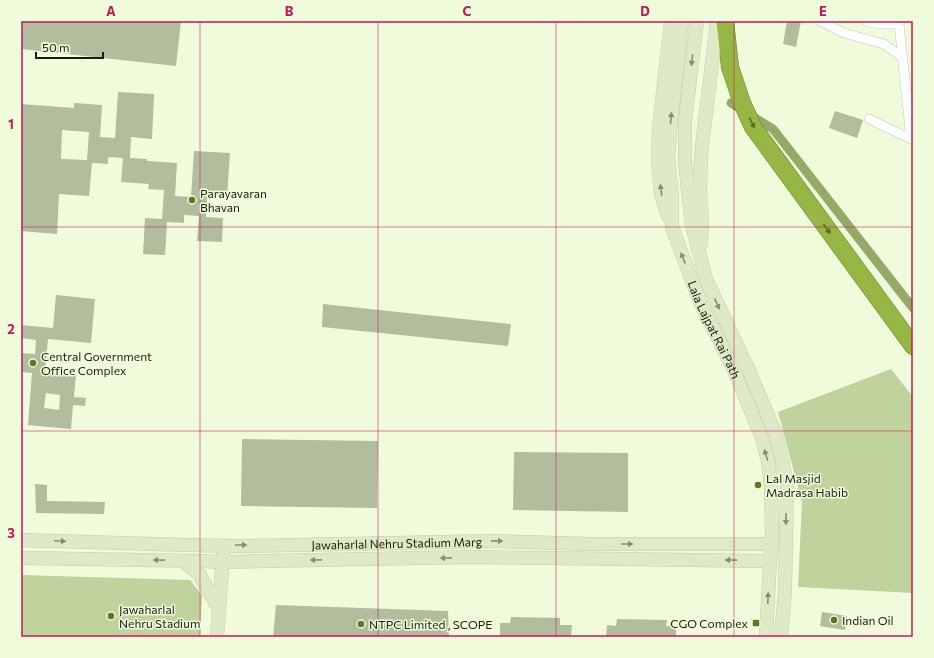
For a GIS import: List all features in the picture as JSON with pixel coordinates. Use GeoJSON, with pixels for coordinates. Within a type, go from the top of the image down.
{"type":"FeatureCollection","features":[{"type":"Feature","properties":{"kind":"highway"},"geometry":{"type":"LineString","coordinates":[[725,21],[730,67],[742,103],[753,127],[913,346]]}},
{"type":"Feature","properties":{"kind":"main road"},"geometry":{"type":"LineString","coordinates":[[671,21],[659,128],[658,160],[661,194],[672,228]]}},
{"type":"Feature","properties":{"kind":"main road","name":"Lala Lajpat Rai Path"},"geometry":{"type":"LineString","coordinates":[[682,21],[668,157],[672,197],[672,228],[700,302],[732,368],[761,435],[768,461],[771,488],[772,544],[766,637]]}},
{"type":"Feature","properties":{"kind":"main road","name":"Lala Lajpat Rai Path"},"geometry":{"type":"LineString","coordinates":[[697,21],[685,120],[685,163],[692,225],[706,279],[750,373],[776,436],[781,455],[787,485],[785,591],[781,637]]}},
{"type":"Feature","properties":{"kind":"main road"},"geometry":{"type":"LineString","coordinates":[[700,254],[702,222],[700,191],[701,156],[717,21]]}},
{"type":"Feature","properties":{"kind":"main road","name":"Jawaharlal Nehru Stadium Marg"},"geometry":{"type":"LineString","coordinates":[[21,540],[224,545],[493,541],[576,544],[772,544]]}},
{"type":"Feature","properties":{"kind":"main road"},"geometry":{"type":"LineString","coordinates":[[217,637],[224,545]]}},
{"type":"Feature","properties":{"kind":"main road","name":"Jawaharlal Nehru Stadium Marg"},"geometry":{"type":"LineString","coordinates":[[21,558],[223,562],[469,557],[770,561]]}},
{"type":"Feature","properties":{"kind":"main road"},"geometry":{"type":"LineString","coordinates":[[183,561],[199,574],[219,609]]}},
{"type":"Feature","properties":{"kind":"street"},"geometry":{"type":"LineString","coordinates":[[820,21],[844,34],[884,44],[903,58]]}},
{"type":"Feature","properties":{"kind":"street"},"geometry":{"type":"LineString","coordinates":[[866,21],[879,24],[899,22],[912,140]]}},
{"type":"Feature","properties":{"kind":"street"},"geometry":{"type":"LineString","coordinates":[[869,119],[912,140]]}},
{"type":"Feature","properties":{"kind":"green space"},"geometry":{"type":"Polygon","coordinates":[[[891,369],[913,397],[913,593],[798,587],[802,502],[778,412],[891,369]]]}},
{"type":"Feature","properties":{"kind":"green space","name":"Jawaharlal Nehru Stadium"},"geometry":{"type":"Polygon","coordinates":[[[21,575],[190,580],[202,595],[200,637],[21,637],[21,575]]]}},
{"type":"Feature","properties":{"kind":"building"},"geometry":{"type":"Polygon","coordinates":[[[21,21],[181,21],[176,66],[21,49],[21,21]]]}},
{"type":"Feature","properties":{"kind":"building"},"geometry":{"type":"Polygon","coordinates":[[[787,21],[801,21],[796,47],[783,44],[787,21]]]}},
{"type":"Feature","properties":{"kind":"building"},"geometry":{"type":"Polygon","coordinates":[[[118,92],[154,94],[152,139],[131,137],[130,158],[177,163],[175,196],[191,197],[194,151],[230,153],[227,197],[207,196],[206,217],[223,218],[222,242],[197,241],[199,216],[184,215],[184,223],[167,222],[165,255],[143,254],[145,218],[162,219],[164,190],[148,189],[149,184],[121,182],[123,158],[108,157],[108,164],[92,163],[89,196],[59,194],[57,234],[21,231],[21,104],[74,108],[74,103],[102,105],[100,137],[115,138],[118,92]],[[62,130],[61,159],[87,160],[89,132],[62,130]]]}},
{"type":"Feature","properties":{"kind":"building"},"geometry":{"type":"Polygon","coordinates":[[[835,111],[863,120],[857,138],[829,128],[835,111]]]}},
{"type":"Feature","properties":{"kind":"building","name":"Central Government Office Complex"},"geometry":{"type":"Polygon","coordinates":[[[56,295],[95,299],[91,343],[48,339],[45,373],[76,375],[74,397],[86,398],[85,406],[73,405],[71,429],[28,425],[32,373],[21,372],[21,353],[35,354],[36,340],[21,338],[21,325],[53,328],[56,295]],[[46,393],[44,408],[59,410],[60,395],[46,393]]]}},
{"type":"Feature","properties":{"kind":"building"},"geometry":{"type":"Polygon","coordinates":[[[323,304],[511,324],[508,346],[322,327],[323,304]]]}},
{"type":"Feature","properties":{"kind":"building"},"geometry":{"type":"Polygon","coordinates":[[[242,439],[378,441],[377,508],[241,506],[242,439]]]}},
{"type":"Feature","properties":{"kind":"building"},"geometry":{"type":"Polygon","coordinates":[[[514,452],[628,453],[628,512],[513,510],[514,452]]]}},
{"type":"Feature","properties":{"kind":"building"},"geometry":{"type":"Polygon","coordinates":[[[35,484],[47,485],[47,501],[105,502],[104,514],[36,513],[35,484]]]}},
{"type":"Feature","properties":{"kind":"building","name":"NTPC Limited , SCOPE"},"geometry":{"type":"Polygon","coordinates":[[[276,605],[448,611],[449,637],[273,637],[276,605]]]}},
{"type":"Feature","properties":{"kind":"building"},"geometry":{"type":"Polygon","coordinates":[[[822,612],[847,616],[845,630],[820,626],[822,612]]]}},
{"type":"Feature","properties":{"kind":"building"},"geometry":{"type":"Polygon","coordinates":[[[511,617],[560,618],[560,625],[572,625],[571,637],[500,637],[500,623],[510,623],[511,617]]]}},
{"type":"Feature","properties":{"kind":"building"},"geometry":{"type":"Polygon","coordinates":[[[617,619],[667,620],[666,626],[676,626],[676,637],[606,637],[607,625],[616,626],[617,619]]]}},
{"type":"Feature","properties":{"kind":"waterway"},"geometry":{"type":"LineString","coordinates":[[731,103],[773,129],[913,308]]}},
{"type":"Feature","properties":{"kind":"place","name":"Parayavaran Bhavan"},"geometry":{"type":"Point","coordinates":[192,200]}},
{"type":"Feature","properties":{"kind":"place","name":"Central Government Office Complex"},"geometry":{"type":"Point","coordinates":[33,363]}},
{"type":"Feature","properties":{"kind":"place","name":"Lal Masjid Madrasa Habib"},"geometry":{"type":"Point","coordinates":[758,485]}},
{"type":"Feature","properties":{"kind":"place","name":"Jawaharlal Nehru Stadium"},"geometry":{"type":"Point","coordinates":[111,616]}},
{"type":"Feature","properties":{"kind":"place","name":"Indian Oil"},"geometry":{"type":"Point","coordinates":[834,620]}},
{"type":"Feature","properties":{"kind":"place","name":"CGO Complex"},"geometry":{"type":"Point","coordinates":[756,623]}},
{"type":"Feature","properties":{"kind":"place","name":"NTPC Limited , SCOPE"},"geometry":{"type":"Point","coordinates":[361,624]}}]}
